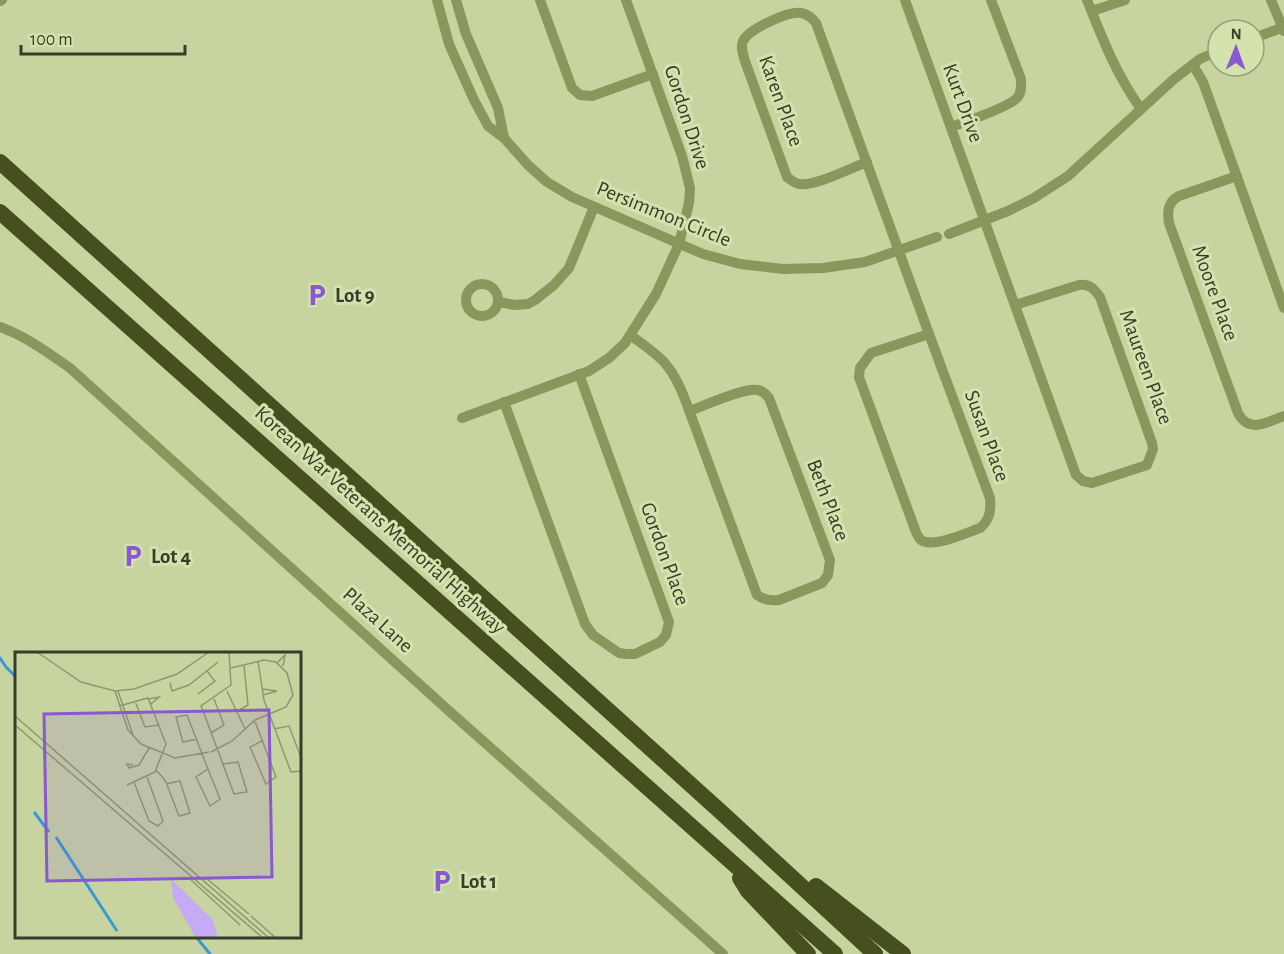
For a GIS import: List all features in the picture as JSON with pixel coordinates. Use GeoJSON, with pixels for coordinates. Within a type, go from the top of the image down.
{"type":"FeatureCollection","features":[{"type":"Feature","properties":{"kind":"highway","name":"Korean War Veterans Memorial Highway"},"geometry":{"type":"LineString","coordinates":[[0,162],[721,812],[875,954]]}},
{"type":"Feature","properties":{"kind":"highway","name":"Korean War Veterans Memorial Highway"},"geometry":{"type":"LineString","coordinates":[[0,212],[835,954]]}},
{"type":"Feature","properties":{"kind":"highway","name":"Korean War Veterans Memorial Highway"},"geometry":{"type":"LineString","coordinates":[[721,812],[903,954]]}},
{"type":"Feature","properties":{"kind":"highway","name":"Korean War Veterans Memorial Highway"},"geometry":{"type":"LineString","coordinates":[[731,861],[748,891],[808,954]]}},
{"type":"Feature","properties":{"kind":"street","name":"Persimmon Circle"},"geometry":{"type":"LineString","coordinates":[[437,0],[449,44],[488,126],[504,138],[547,182],[572,197],[703,254],[740,264],[783,269],[823,268],[865,262],[937,237]]}},
{"type":"Feature","properties":{"kind":"street"},"geometry":{"type":"LineString","coordinates":[[456,0],[466,34],[498,108],[504,138]]}},
{"type":"Feature","properties":{"kind":"street"},"geometry":{"type":"LineString","coordinates":[[540,0],[572,88],[580,95],[592,96],[652,74]]}},
{"type":"Feature","properties":{"kind":"street","name":"Gordon Drive"},"geometry":{"type":"LineString","coordinates":[[462,417],[589,371],[609,358],[625,343],[656,294],[679,244],[690,188],[682,156],[626,0]]}},
{"type":"Feature","properties":{"kind":"street","name":"Kurt Drive"},"geometry":{"type":"LineString","coordinates":[[904,0],[985,220]]}},
{"type":"Feature","properties":{"kind":"street"},"geometry":{"type":"LineString","coordinates":[[951,127],[1010,104],[1021,92],[1021,79],[991,0]]}},
{"type":"Feature","properties":{"kind":"street"},"geometry":{"type":"LineString","coordinates":[[1087,0],[1116,70],[1142,109]]}},
{"type":"Feature","properties":{"kind":"street"},"geometry":{"type":"LineString","coordinates":[[1092,11],[1125,0]]}},
{"type":"Feature","properties":{"kind":"street"},"geometry":{"type":"LineString","coordinates":[[1266,34],[1284,28],[1271,0]]}},
{"type":"Feature","properties":{"kind":"street","name":"Karen Place"},"geometry":{"type":"LineString","coordinates":[[867,162],[812,184],[801,185],[787,177],[742,50],[743,41],[750,33],[785,14],[804,13],[816,23],[867,162],[898,251],[929,334]]}},
{"type":"Feature","properties":{"kind":"street"},"geometry":{"type":"LineString","coordinates":[[456,59],[465,57],[472,48]]}},
{"type":"Feature","properties":{"kind":"street"},"geometry":{"type":"LineString","coordinates":[[949,234],[1008,211],[1034,198],[1068,176],[1174,79],[1206,56]]}},
{"type":"Feature","properties":{"kind":"street"},"geometry":{"type":"LineString","coordinates":[[1193,65],[1203,82],[1284,308]]}},
{"type":"Feature","properties":{"kind":"street","name":"Moore Place"},"geometry":{"type":"LineString","coordinates":[[1237,176],[1174,199],[1168,214],[1169,223],[1241,420],[1257,426],[1284,416]]}},
{"type":"Feature","properties":{"kind":"street"},"geometry":{"type":"LineString","coordinates":[[499,302],[514,305],[528,304],[555,285],[569,268],[594,207]]}},
{"type":"Feature","properties":{"kind":"street","name":"Maureen Place"},"geometry":{"type":"LineString","coordinates":[[985,220],[1015,305],[1076,475],[1083,482],[1092,483],[1147,465],[1154,449],[1100,297],[1094,289],[1086,285],[1079,285],[1015,305]]}},
{"type":"Feature","properties":{"kind":"street","name":"Plaza Lane"},"geometry":{"type":"LineString","coordinates":[[0,327],[35,343],[70,368],[448,710],[723,954]]}},
{"type":"Feature","properties":{"kind":"street","name":"Susan Place"},"geometry":{"type":"LineString","coordinates":[[929,334],[991,506],[989,517],[980,528],[936,543],[920,539],[916,532],[859,377],[860,368],[870,353],[929,334]]}},
{"type":"Feature","properties":{"kind":"street","name":"Beth Place"},"geometry":{"type":"LineString","coordinates":[[630,335],[658,355],[669,366],[679,383],[689,411],[757,595],[762,599],[779,600],[822,583],[828,575],[830,560],[769,398],[758,390],[747,390],[689,411]]}},
{"type":"Feature","properties":{"kind":"street","name":"Gordon Place"},"geometry":{"type":"LineString","coordinates":[[504,402],[585,624],[592,635],[619,653],[635,654],[660,642],[666,634],[669,622],[579,374]]}},
{"type":"Feature","properties":{"kind":"waterway"},"geometry":{"type":"LineString","coordinates":[[0,658],[15,676]]}},
{"type":"Feature","properties":{"kind":"waterway"},"geometry":{"type":"LineString","coordinates":[[198,939],[210,954]]}},
{"type":"Feature","properties":{"kind":"place","name":"Lot 9"},"geometry":{"type":"Point","coordinates":[317,295]}},
{"type":"Feature","properties":{"kind":"place","name":"Lot 4"},"geometry":{"type":"Point","coordinates":[133,556]}},
{"type":"Feature","properties":{"kind":"place","name":"Lot 1"},"geometry":{"type":"Point","coordinates":[442,881]}}]}
